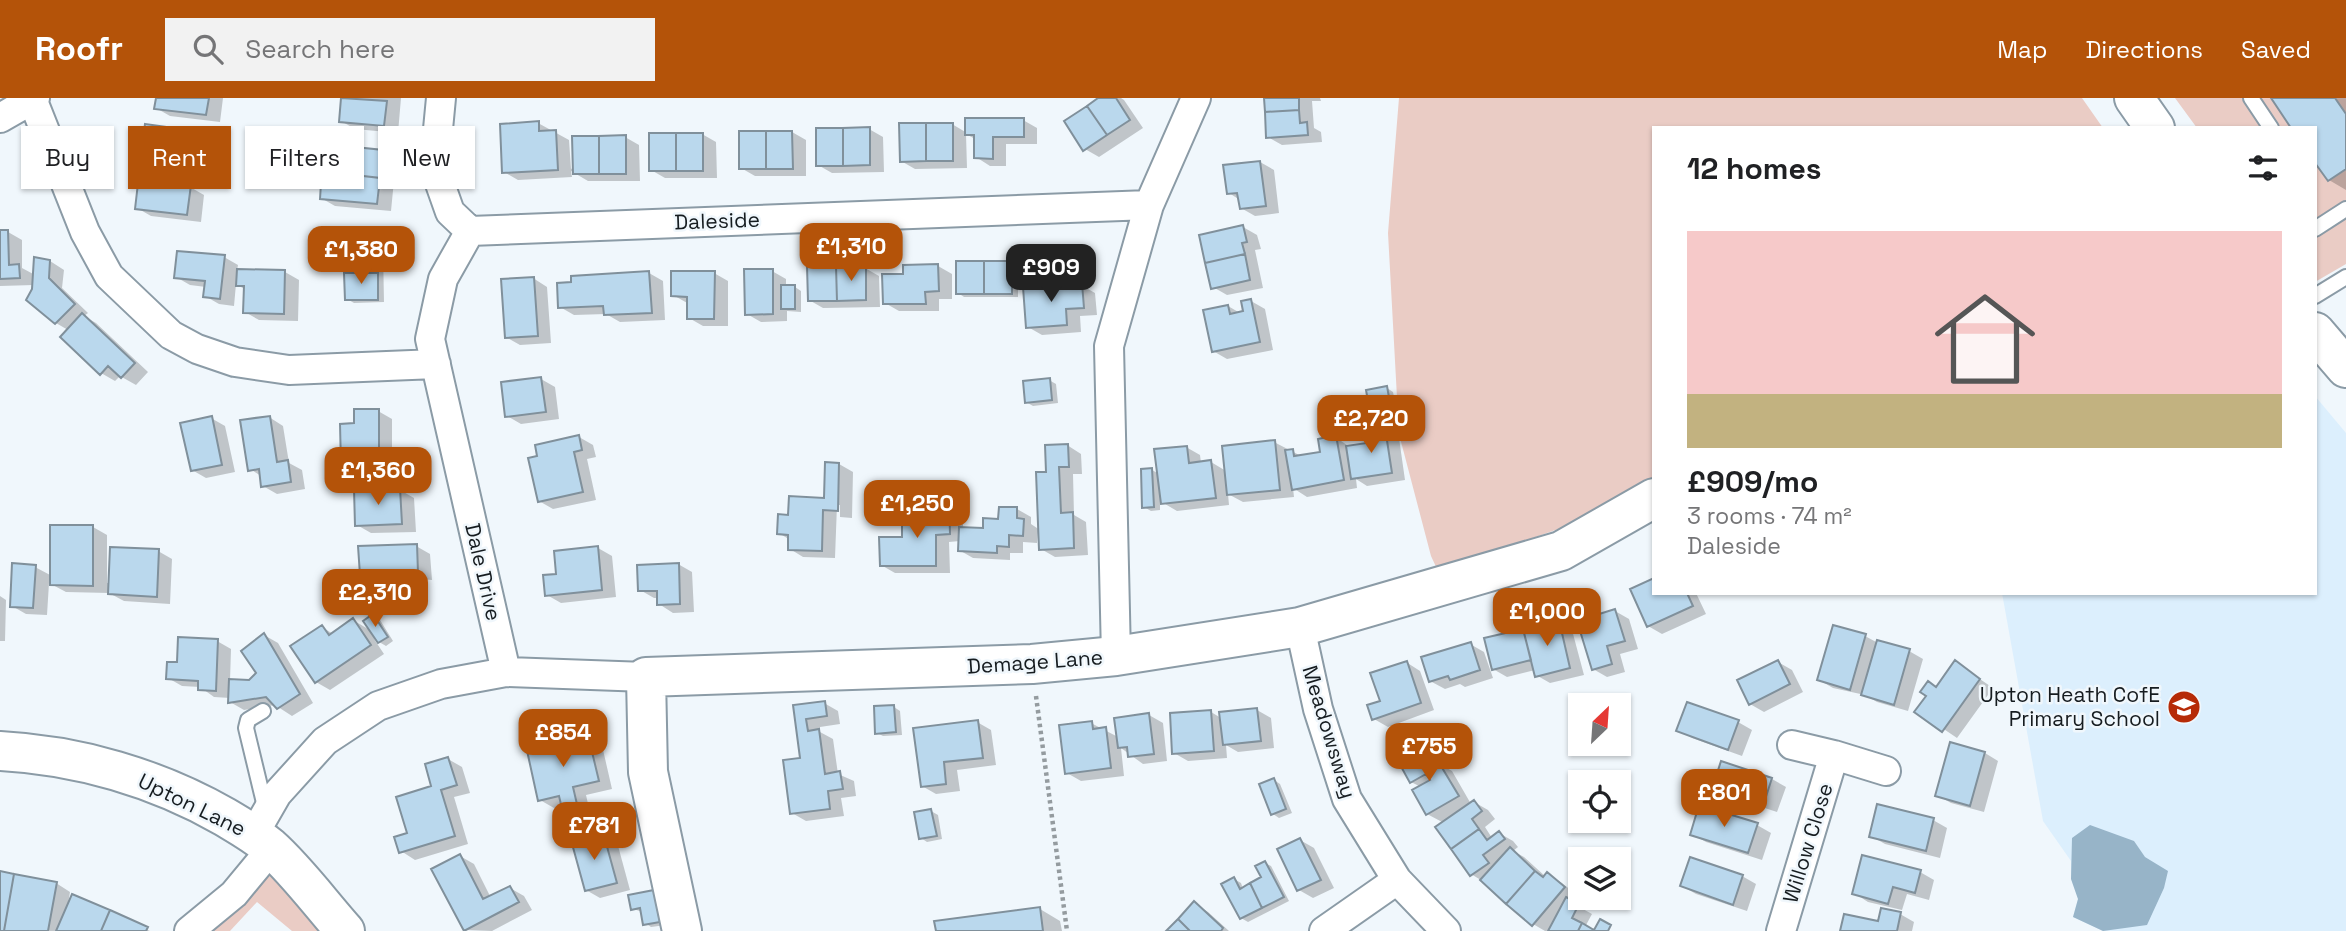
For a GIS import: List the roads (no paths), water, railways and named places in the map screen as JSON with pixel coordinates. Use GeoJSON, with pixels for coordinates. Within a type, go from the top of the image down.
{"type":"FeatureCollection","features":[{"type":"Feature","properties":{"kind":"main road"},"geometry":{"type":"LineString","coordinates":[[2134,98],[2154,126]]}},
{"type":"Feature","properties":{"kind":"main road"},"geometry":{"type":"LineString","coordinates":[[2317,334],[2346,368]]}},
{"type":"Feature","properties":{"kind":"main road","name":"Demage Lane"},"geometry":{"type":"LineString","coordinates":[[646,677],[1032,664],[1115,656],[1300,627],[1561,551],[1652,499]]}},
{"type":"Feature","properties":{"kind":"main road"},"geometry":{"type":"LineString","coordinates":[[646,677],[648,772],[682,931]]}},
{"type":"Feature","properties":{"kind":"main road","name":"Upton Lane"},"geometry":{"type":"LineString","coordinates":[[0,751],[24,752],[83,762],[138,777],[264,831],[345,931]]}},
{"type":"Feature","properties":{"kind":"street"},"geometry":{"type":"LineString","coordinates":[[441,98],[436,150],[438,178],[450,212],[470,231]]}},
{"type":"Feature","properties":{"kind":"street"},"geometry":{"type":"LineString","coordinates":[[1115,656],[1109,346],[1149,205],[1196,98]]}},
{"type":"Feature","properties":{"kind":"street"},"geometry":{"type":"LineString","coordinates":[[0,118],[34,100],[85,232],[109,276],[171,335],[197,349],[235,362],[289,370],[436,364]]}},
{"type":"Feature","properties":{"kind":"street","name":"Daleside"},"geometry":{"type":"LineString","coordinates":[[470,231],[1149,205]]}},
{"type":"Feature","properties":{"kind":"street","name":"Dale Drive"},"geometry":{"type":"LineString","coordinates":[[470,231],[443,278],[430,339],[506,672]]}},
{"type":"Feature","properties":{"kind":"street","name":"Meadowsway"},"geometry":{"type":"LineString","coordinates":[[1300,627],[1318,709],[1347,799],[1397,880],[1446,931]]}},
{"type":"Feature","properties":{"kind":"street"},"geometry":{"type":"LineString","coordinates":[[190,931],[234,894],[264,831],[277,794],[325,741],[378,706],[441,684],[506,672],[646,677]]}},
{"type":"Feature","properties":{"kind":"street","name":"Willow Close"},"geometry":{"type":"LineString","coordinates":[[1792,745],[1886,771]]}},
{"type":"Feature","properties":{"kind":"street","name":"Willow Close"},"geometry":{"type":"LineString","coordinates":[[1782,931],[1834,755]]}},
{"type":"Feature","properties":{"kind":"street"},"geometry":{"type":"LineString","coordinates":[[1324,931],[1397,880]]}},
{"type":"Feature","properties":{"kind":"lane"},"geometry":{"type":"LineString","coordinates":[[2251,98],[2270,126]]}},
{"type":"Feature","properties":{"kind":"lane"},"geometry":{"type":"LineString","coordinates":[[2317,228],[2346,209]]}},
{"type":"Feature","properties":{"kind":"lane"},"geometry":{"type":"LineString","coordinates":[[2317,295],[2346,277]]}},
{"type":"Feature","properties":{"kind":"lane"},"geometry":{"type":"LineString","coordinates":[[262,711],[248,720],[246,728],[264,831]]}},
{"type":"Feature","properties":{"kind":"place","name":"Upton Heath CofE Primary School"},"geometry":{"type":"Point","coordinates":[2184,707]}}]}
